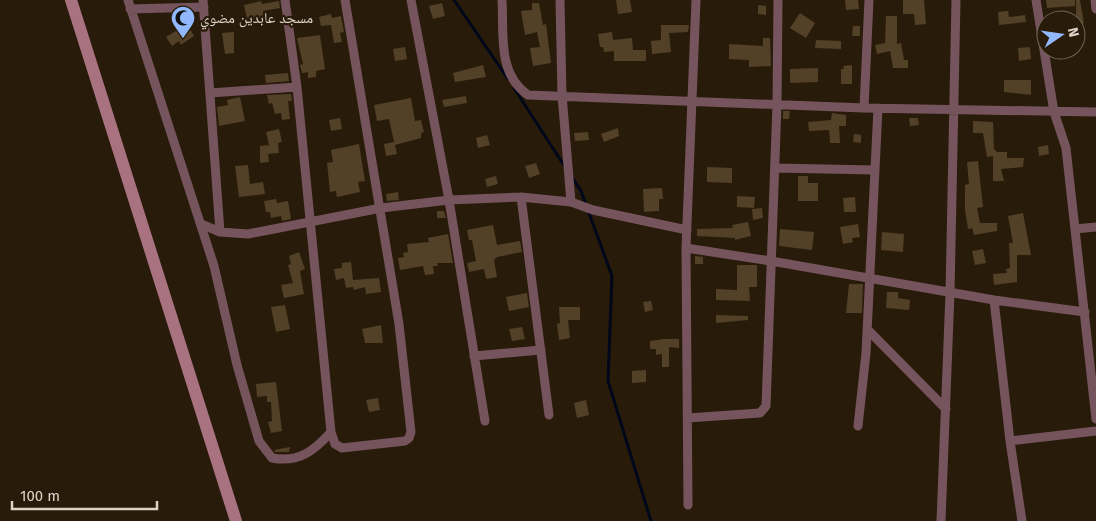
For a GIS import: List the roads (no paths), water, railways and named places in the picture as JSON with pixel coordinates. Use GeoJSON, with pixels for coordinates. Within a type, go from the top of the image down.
{"type":"FeatureCollection","features":[{"type":"Feature","properties":{"kind":"street"},"geometry":{"type":"LineString","coordinates":[[71,0],[236,521]]}},
{"type":"Feature","properties":{"kind":"street"},"geometry":{"type":"LineString","coordinates":[[287,0],[331,432],[335,444],[342,448],[405,442],[411,432],[399,324],[381,208],[344,0]]}},
{"type":"Feature","properties":{"kind":"street"},"geometry":{"type":"LineString","coordinates":[[411,0],[449,200],[484,421]]}},
{"type":"Feature","properties":{"kind":"street"},"geometry":{"type":"LineString","coordinates":[[502,0],[505,60],[514,83],[528,95],[864,108],[1096,112]]}},
{"type":"Feature","properties":{"kind":"street"},"geometry":{"type":"LineString","coordinates":[[560,0],[562,96],[571,202]]}},
{"type":"Feature","properties":{"kind":"street"},"geometry":{"type":"LineString","coordinates":[[688,505],[686,248],[696,0]]}},
{"type":"Feature","properties":{"kind":"street"},"geometry":{"type":"LineString","coordinates":[[688,418],[760,413],[766,406],[777,104],[778,0]]}},
{"type":"Feature","properties":{"kind":"street"},"geometry":{"type":"LineString","coordinates":[[864,108],[868,0]]}},
{"type":"Feature","properties":{"kind":"street"},"geometry":{"type":"LineString","coordinates":[[941,521],[950,293],[956,0]]}},
{"type":"Feature","properties":{"kind":"street"},"geometry":{"type":"LineString","coordinates":[[1036,0],[1054,112],[1066,148],[1096,419]]}},
{"type":"Feature","properties":{"kind":"street"},"geometry":{"type":"LineString","coordinates":[[1095,0],[1096,9]]}},
{"type":"Feature","properties":{"kind":"street"},"geometry":{"type":"LineString","coordinates":[[220,232],[204,3],[129,5],[201,224],[259,441],[272,458],[287,461],[305,455],[331,432]]}},
{"type":"Feature","properties":{"kind":"street"},"geometry":{"type":"LineString","coordinates":[[210,93],[297,87]]}},
{"type":"Feature","properties":{"kind":"street"},"geometry":{"type":"LineString","coordinates":[[858,426],[867,329],[878,108]]}},
{"type":"Feature","properties":{"kind":"street"},"geometry":{"type":"LineString","coordinates":[[775,168],[875,170]]}},
{"type":"Feature","properties":{"kind":"street"},"geometry":{"type":"LineString","coordinates":[[521,197],[549,415]]}},
{"type":"Feature","properties":{"kind":"street"},"geometry":{"type":"LineString","coordinates":[[201,224],[220,232],[248,234],[381,208],[449,200],[521,197],[571,202],[592,210],[687,230]]}},
{"type":"Feature","properties":{"kind":"street"},"geometry":{"type":"LineString","coordinates":[[1075,229],[1096,228]]}},
{"type":"Feature","properties":{"kind":"street"},"geometry":{"type":"LineString","coordinates":[[686,248],[771,260],[950,293],[1085,312]]}},
{"type":"Feature","properties":{"kind":"street"},"geometry":{"type":"LineString","coordinates":[[994,300],[1010,441],[1022,521]]}},
{"type":"Feature","properties":{"kind":"street"},"geometry":{"type":"LineString","coordinates":[[867,329],[946,409]]}},
{"type":"Feature","properties":{"kind":"street"},"geometry":{"type":"LineString","coordinates":[[474,356],[541,350]]}},
{"type":"Feature","properties":{"kind":"street"},"geometry":{"type":"LineString","coordinates":[[1010,441],[1096,431]]}},
{"type":"Feature","properties":{"kind":"waterway"},"geometry":{"type":"LineString","coordinates":[[454,0],[508,79]]}},
{"type":"Feature","properties":{"kind":"waterway"},"geometry":{"type":"LineString","coordinates":[[514,88],[565,167]]}},
{"type":"Feature","properties":{"kind":"waterway"},"geometry":{"type":"LineString","coordinates":[[571,176],[581,191],[612,276],[608,381],[651,521]]}},
{"type":"Feature","properties":{"kind":"place","name":"مسجد عابدين مضوي"},"geometry":{"type":"Point","coordinates":[183,39]}}]}
